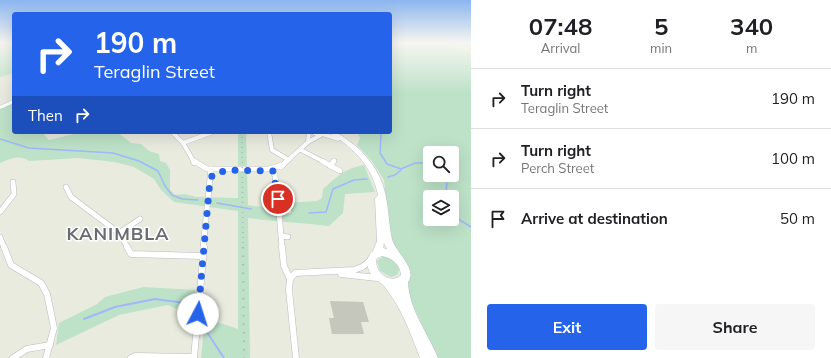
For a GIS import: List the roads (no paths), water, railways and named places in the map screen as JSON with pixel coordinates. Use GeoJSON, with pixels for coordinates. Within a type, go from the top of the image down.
{"type":"FeatureCollection","features":[{"type":"Feature","properties":{"kind":"main road"},"geometry":{"type":"LineString","coordinates":[[324,134],[338,139],[349,147],[362,160],[373,176],[379,198],[381,240],[374,257],[373,270],[384,281],[402,304],[426,358]]}},
{"type":"Feature","properties":{"kind":"main road"},"geometry":{"type":"LineString","coordinates":[[335,134],[361,153],[378,177],[384,200],[387,240],[406,272],[403,281],[403,288],[408,303],[433,358]]}},
{"type":"Feature","properties":{"kind":"main road"},"geometry":{"type":"LineString","coordinates":[[374,257],[386,253],[396,257]]}},
{"type":"Feature","properties":{"kind":"main road"},"geometry":{"type":"LineString","coordinates":[[384,281],[396,284],[403,281]]}},
{"type":"Feature","properties":{"kind":"street"},"geometry":{"type":"LineString","coordinates":[[0,108],[12,102]]}},
{"type":"Feature","properties":{"kind":"street"},"geometry":{"type":"LineString","coordinates":[[174,134],[183,143],[199,169],[221,171]]}},
{"type":"Feature","properties":{"kind":"street"},"geometry":{"type":"LineString","coordinates":[[183,143],[207,134]]}},
{"type":"Feature","properties":{"kind":"street"},"geometry":{"type":"LineString","coordinates":[[269,134],[272,150],[289,160]]}},
{"type":"Feature","properties":{"kind":"street"},"geometry":{"type":"LineString","coordinates":[[308,142],[310,134]]}},
{"type":"Feature","properties":{"kind":"street"},"geometry":{"type":"LineString","coordinates":[[211,170],[272,170],[289,160],[308,142],[324,134]]}},
{"type":"Feature","properties":{"kind":"street"},"geometry":{"type":"LineString","coordinates":[[301,150],[340,171]]}},
{"type":"Feature","properties":{"kind":"street"},"geometry":{"type":"LineString","coordinates":[[330,166],[334,161]]}},
{"type":"Feature","properties":{"kind":"street"},"geometry":{"type":"LineString","coordinates":[[131,358],[135,356],[194,357],[211,170]]}},
{"type":"Feature","properties":{"kind":"street"},"geometry":{"type":"LineString","coordinates":[[210,180],[214,173],[228,170]]}},
{"type":"Feature","properties":{"kind":"street"},"geometry":{"type":"LineString","coordinates":[[272,170],[275,176],[284,266],[290,279],[289,290],[296,358]]}},
{"type":"Feature","properties":{"kind":"street"},"geometry":{"type":"LineString","coordinates":[[0,212],[14,194],[13,182]]}},
{"type":"Feature","properties":{"kind":"street"},"geometry":{"type":"LineString","coordinates":[[66,186],[71,197],[119,233],[129,252],[134,255],[202,256]]}},
{"type":"Feature","properties":{"kind":"street"},"geometry":{"type":"LineString","coordinates":[[279,211],[289,211]]}},
{"type":"Feature","properties":{"kind":"street"},"geometry":{"type":"LineString","coordinates":[[119,233],[140,219]]}},
{"type":"Feature","properties":{"kind":"street"},"geometry":{"type":"LineString","coordinates":[[281,236],[288,236]]}},
{"type":"Feature","properties":{"kind":"street"},"geometry":{"type":"LineString","coordinates":[[0,237],[11,265],[41,283],[48,294],[54,320],[50,345],[46,358]]}},
{"type":"Feature","properties":{"kind":"street"},"geometry":{"type":"LineString","coordinates":[[286,270],[296,273],[354,270],[362,268],[374,257]]}},
{"type":"Feature","properties":{"kind":"street"},"geometry":{"type":"LineString","coordinates":[[319,272],[366,276],[384,281]]}},
{"type":"Feature","properties":{"kind":"street"},"geometry":{"type":"LineString","coordinates":[[290,279],[296,273]]}},
{"type":"Feature","properties":{"kind":"street"},"geometry":{"type":"LineString","coordinates":[[13,358],[27,349],[50,345]]}},
{"type":"Feature","properties":{"kind":"waterway"},"geometry":{"type":"LineString","coordinates":[[381,134],[380,153],[387,164],[401,169],[415,163],[423,163]]}},
{"type":"Feature","properties":{"kind":"waterway"},"geometry":{"type":"LineString","coordinates":[[0,139],[29,148],[113,153],[139,161],[158,171],[165,186],[172,195],[182,199],[198,200]]}},
{"type":"Feature","properties":{"kind":"waterway"},"geometry":{"type":"LineString","coordinates":[[388,177],[395,175],[401,170]]}},
{"type":"Feature","properties":{"kind":"waterway"},"geometry":{"type":"LineString","coordinates":[[309,213],[326,212],[333,189],[354,180],[367,179]]}},
{"type":"Feature","properties":{"kind":"waterway"},"geometry":{"type":"LineString","coordinates":[[446,190],[447,182]]}},
{"type":"Feature","properties":{"kind":"waterway"},"geometry":{"type":"LineString","coordinates":[[217,203],[251,209]]}},
{"type":"Feature","properties":{"kind":"waterway"},"geometry":{"type":"LineString","coordinates":[[459,219],[471,227]]}},
{"type":"Feature","properties":{"kind":"waterway"},"geometry":{"type":"LineString","coordinates":[[84,319],[115,307],[155,299],[185,303],[193,313]]}},
{"type":"Feature","properties":{"kind":"waterway"},"geometry":{"type":"LineString","coordinates":[[201,323],[224,358]]}},
{"type":"Feature","properties":{"kind":"railway"},"geometry":{"type":"LineString","coordinates":[[242,134],[243,248]]}},
{"type":"Feature","properties":{"kind":"railway"},"geometry":{"type":"LineString","coordinates":[[243,247],[244,358]]}},
{"type":"Feature","properties":{"kind":"district","name":"KANIMBLA"},"geometry":{"type":"Point","coordinates":[118,233]}}]}
